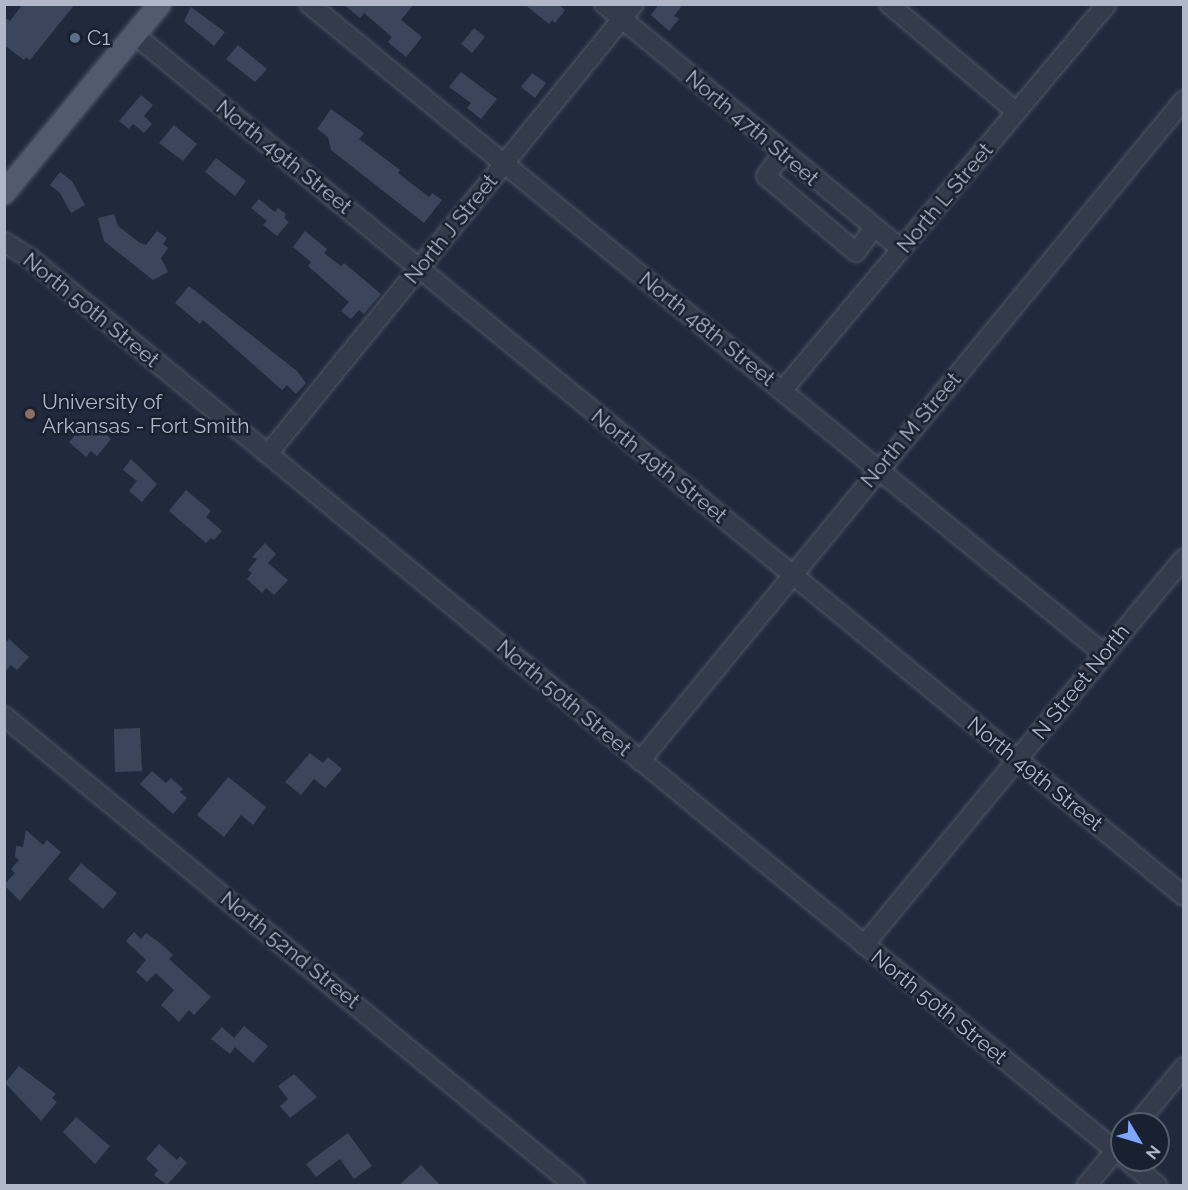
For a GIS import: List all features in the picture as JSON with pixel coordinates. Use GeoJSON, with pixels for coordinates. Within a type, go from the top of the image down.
{"type":"FeatureCollection","features":[{"type":"Feature","properties":{"kind":"main road"},"geometry":{"type":"LineString","coordinates":[[4,193],[135,35],[154,7]]}},
{"type":"Feature","properties":{"kind":"street","name":"North 48th Street"},"geometry":{"type":"LineString","coordinates":[[309,4],[1104,654]]}},
{"type":"Feature","properties":{"kind":"street","name":"North 47th Street"},"geometry":{"type":"LineString","coordinates":[[603,4],[782,154],[901,249]]}},
{"type":"Feature","properties":{"kind":"street","name":"North J Street"},"geometry":{"type":"LineString","coordinates":[[268,454],[634,4]]}},
{"type":"Feature","properties":{"kind":"street"},"geometry":{"type":"LineString","coordinates":[[889,4],[1017,112]]}},
{"type":"Feature","properties":{"kind":"street","name":"North L Street"},"geometry":{"type":"LineString","coordinates":[[782,391],[1107,4]]}},
{"type":"Feature","properties":{"kind":"street","name":"North 49th Street"},"geometry":{"type":"LineString","coordinates":[[135,35],[1184,896]]}},
{"type":"Feature","properties":{"kind":"street","name":"North M Street"},"geometry":{"type":"LineString","coordinates":[[640,761],[1184,100]]}},
{"type":"Feature","properties":{"kind":"street"},"geometry":{"type":"LineString","coordinates":[[782,154],[766,176],[856,252],[874,227]]}},
{"type":"Feature","properties":{"kind":"street","name":"North 50th Street"},"geometry":{"type":"LineString","coordinates":[[4,242],[268,454],[864,945],[1110,1142]]}},
{"type":"Feature","properties":{"kind":"street","name":"N Street North"},"geometry":{"type":"LineString","coordinates":[[864,945],[1184,558]]}},
{"type":"Feature","properties":{"kind":"street","name":"North 52nd Street"},"geometry":{"type":"LineString","coordinates":[[4,716],[574,1185]]}},
{"type":"Feature","properties":{"kind":"street"},"geometry":{"type":"LineString","coordinates":[[1147,1112],[1184,1067]]}},
{"type":"Feature","properties":{"kind":"street"},"geometry":{"type":"LineString","coordinates":[[1086,1185],[1110,1163]]}},
{"type":"Feature","properties":{"kind":"street","name":"North 50th Street"},"geometry":{"type":"LineString","coordinates":[[1144,1172],[1158,1185]]}},
{"type":"Feature","properties":{"kind":"building"},"geometry":{"type":"Polygon","coordinates":[[[23,4],[75,4],[30,60],[26,57],[24,60],[4,45],[4,17],[10,21],[23,4]]]}},
{"type":"Feature","properties":{"kind":"building"},"geometry":{"type":"Polygon","coordinates":[[[343,4],[414,4],[401,20],[422,37],[406,57],[388,42],[392,37],[364,13],[360,18],[343,4]]]}},
{"type":"Feature","properties":{"kind":"building"},"geometry":{"type":"Polygon","coordinates":[[[524,4],[558,4],[565,10],[555,23],[552,20],[549,24],[524,4]]]}},
{"type":"Feature","properties":{"kind":"building"},"geometry":{"type":"Polygon","coordinates":[[[659,4],[683,4],[674,16],[679,19],[669,31],[651,15],[659,4]]]}},
{"type":"Feature","properties":{"kind":"building"},"geometry":{"type":"Polygon","coordinates":[[[191,7],[225,32],[214,46],[184,21],[191,7]]]}},
{"type":"Feature","properties":{"kind":"building"},"geometry":{"type":"Polygon","coordinates":[[[474,28],[485,37],[472,53],[461,44],[474,28]]]}},
{"type":"Feature","properties":{"kind":"building"},"geometry":{"type":"Polygon","coordinates":[[[238,45],[267,69],[255,82],[226,59],[238,45]]]}},
{"type":"Feature","properties":{"kind":"building"},"geometry":{"type":"Polygon","coordinates":[[[461,72],[497,99],[481,119],[467,108],[471,103],[449,87],[461,72]]]}},
{"type":"Feature","properties":{"kind":"building"},"geometry":{"type":"Polygon","coordinates":[[[532,73],[546,83],[535,98],[521,87],[532,73]]]}},
{"type":"Feature","properties":{"kind":"building"},"geometry":{"type":"Polygon","coordinates":[[[141,95],[153,105],[144,116],[152,124],[144,133],[133,124],[129,129],[119,121],[141,95]]]}},
{"type":"Feature","properties":{"kind":"building"},"geometry":{"type":"Polygon","coordinates":[[[331,109],[364,133],[359,139],[400,170],[398,173],[429,197],[432,193],[442,200],[424,223],[331,150],[328,137],[317,129],[331,109]]]}},
{"type":"Feature","properties":{"kind":"building"},"geometry":{"type":"Polygon","coordinates":[[[174,125],[197,144],[183,161],[159,143],[174,125]]]}},
{"type":"Feature","properties":{"kind":"building"},"geometry":{"type":"Polygon","coordinates":[[[216,158],[246,181],[235,196],[205,172],[216,158]]]}},
{"type":"Feature","properties":{"kind":"building"},"geometry":{"type":"Polygon","coordinates":[[[60,172],[72,181],[85,205],[71,213],[60,193],[50,185],[60,172]]]}},
{"type":"Feature","properties":{"kind":"building"},"geometry":{"type":"Polygon","coordinates":[[[259,199],[275,212],[278,208],[286,214],[284,218],[289,222],[277,236],[263,225],[267,221],[251,208],[259,199]]]}},
{"type":"Feature","properties":{"kind":"building"},"geometry":{"type":"Polygon","coordinates":[[[114,214],[118,226],[140,243],[146,245],[157,231],[167,238],[163,244],[168,248],[161,258],[168,272],[153,280],[104,241],[98,218],[114,214]]]}},
{"type":"Feature","properties":{"kind":"building"},"geometry":{"type":"Polygon","coordinates":[[[305,231],[327,249],[324,253],[341,266],[344,263],[381,294],[364,314],[359,310],[351,319],[341,311],[349,302],[308,266],[311,262],[293,247],[305,231]]]}},
{"type":"Feature","properties":{"kind":"building"},"geometry":{"type":"Polygon","coordinates":[[[189,286],[297,371],[306,383],[296,394],[287,385],[282,390],[203,320],[200,324],[175,303],[189,286]]]}},
{"type":"Feature","properties":{"kind":"building"},"geometry":{"type":"Polygon","coordinates":[[[80,420],[96,433],[100,429],[111,439],[97,456],[91,451],[86,457],[69,442],[77,433],[72,429],[80,420]]]}},
{"type":"Feature","properties":{"kind":"building"},"geometry":{"type":"Polygon","coordinates":[[[131,459],[157,484],[142,502],[129,491],[137,481],[123,470],[131,459]]]}},
{"type":"Feature","properties":{"kind":"building"},"geometry":{"type":"Polygon","coordinates":[[[186,490],[211,511],[206,517],[222,531],[214,540],[211,538],[206,543],[169,511],[186,490]]]}},
{"type":"Feature","properties":{"kind":"building"},"geometry":{"type":"Polygon","coordinates":[[[265,543],[276,554],[268,563],[288,580],[274,595],[266,588],[262,593],[247,579],[252,573],[248,570],[257,559],[252,557],[265,543]]]}},
{"type":"Feature","properties":{"kind":"building"},"geometry":{"type":"Polygon","coordinates":[[[9,639],[29,657],[17,670],[11,665],[4,673],[4,644],[9,639]]]}},
{"type":"Feature","properties":{"kind":"building"},"geometry":{"type":"Polygon","coordinates":[[[140,728],[142,771],[115,772],[114,729],[140,728]]]}},
{"type":"Feature","properties":{"kind":"building"},"geometry":{"type":"Polygon","coordinates":[[[310,753],[323,763],[328,757],[342,769],[325,788],[314,779],[301,795],[285,782],[310,753]]]}},
{"type":"Feature","properties":{"kind":"building"},"geometry":{"type":"Polygon","coordinates":[[[152,771],[166,783],[171,778],[183,789],[180,792],[187,798],[173,814],[140,784],[152,771]]]}},
{"type":"Feature","properties":{"kind":"building"},"geometry":{"type":"Polygon","coordinates":[[[228,777],[266,807],[253,825],[241,815],[224,837],[197,815],[228,777]]]}},
{"type":"Feature","properties":{"kind":"building"},"geometry":{"type":"Polygon","coordinates":[[[26,830],[43,845],[47,840],[61,852],[20,901],[4,885],[15,873],[11,869],[19,860],[15,857],[16,846],[23,847],[26,830]]]}},
{"type":"Feature","properties":{"kind":"building"},"geometry":{"type":"Polygon","coordinates":[[[81,863],[117,893],[103,909],[68,879],[81,863]]]}},
{"type":"Feature","properties":{"kind":"building"},"geometry":{"type":"Polygon","coordinates":[[[134,932],[141,939],[146,933],[160,943],[173,955],[169,959],[211,997],[194,1015],[189,1010],[179,1022],[161,1005],[174,990],[156,973],[147,982],[136,972],[146,960],[126,941],[134,932]]]}},
{"type":"Feature","properties":{"kind":"building"},"geometry":{"type":"Polygon","coordinates":[[[244,1026],[268,1046],[253,1063],[235,1047],[230,1054],[211,1039],[222,1027],[234,1038],[244,1026]]]}},
{"type":"Feature","properties":{"kind":"building"},"geometry":{"type":"Polygon","coordinates":[[[19,1066],[56,1094],[52,1098],[57,1102],[41,1121],[5,1083],[19,1066]]]}},
{"type":"Feature","properties":{"kind":"building"},"geometry":{"type":"Polygon","coordinates":[[[294,1074],[317,1097],[290,1118],[280,1106],[288,1099],[278,1086],[294,1074]]]}},
{"type":"Feature","properties":{"kind":"building"},"geometry":{"type":"Polygon","coordinates":[[[76,1117],[110,1146],[95,1164],[63,1132],[76,1117]]]}},
{"type":"Feature","properties":{"kind":"building"},"geometry":{"type":"Polygon","coordinates":[[[348,1133],[372,1166],[354,1179],[340,1159],[316,1177],[306,1164],[348,1133]]]}},
{"type":"Feature","properties":{"kind":"building"},"geometry":{"type":"Polygon","coordinates":[[[159,1144],[177,1160],[180,1156],[187,1163],[167,1185],[154,1175],[158,1170],[146,1159],[159,1144]]]}},
{"type":"Feature","properties":{"kind":"building"},"geometry":{"type":"Polygon","coordinates":[[[421,1165],[440,1185],[399,1185],[421,1165]]]}},
{"type":"Feature","properties":{"kind":"place","name":"C1"},"geometry":{"type":"Point","coordinates":[75,38]}},
{"type":"Feature","properties":{"kind":"place","name":"University of Arkansas - Fort Smith"},"geometry":{"type":"Point","coordinates":[30,414]}}]}
